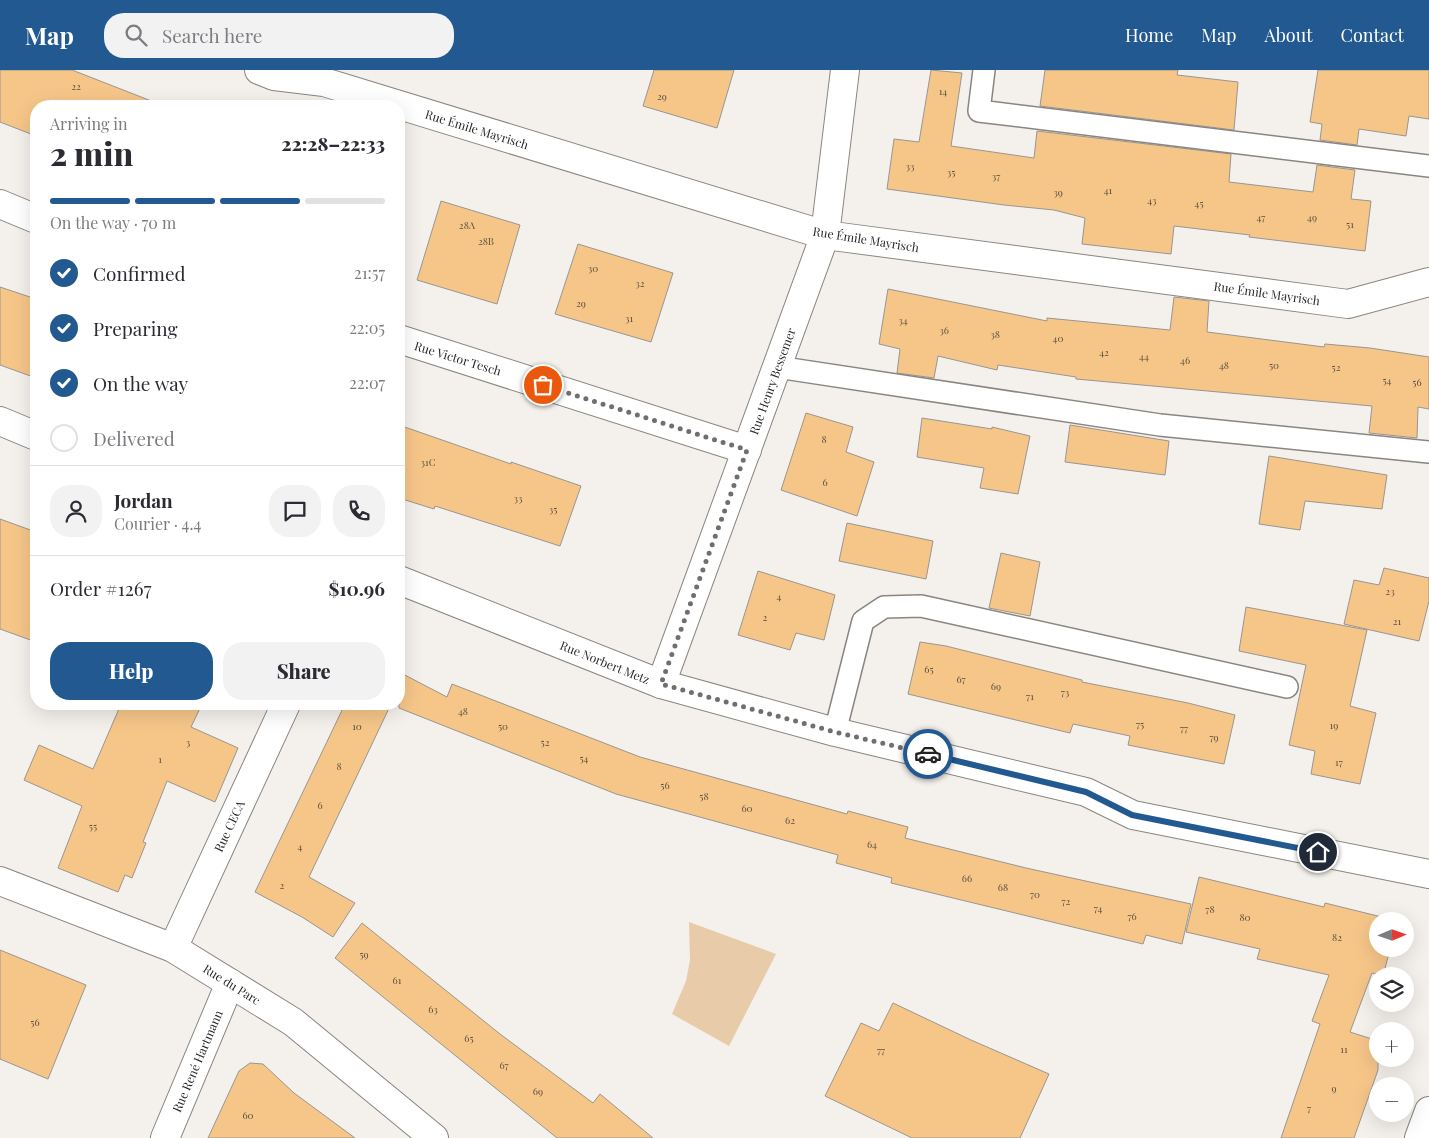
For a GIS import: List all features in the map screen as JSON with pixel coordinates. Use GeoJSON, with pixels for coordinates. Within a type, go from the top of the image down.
{"type":"FeatureCollection","features":[{"type":"Feature","properties":{"kind":"street","name":"Rue Émile Mayrisch"},"geometry":{"type":"LineString","coordinates":[[259,70],[274,76],[324,82],[383,100]]}},
{"type":"Feature","properties":{"kind":"street","name":"Rue Henry Bessemer"},"geometry":{"type":"LineString","coordinates":[[661,684],[825,235],[845,70]]}},
{"type":"Feature","properties":{"kind":"street","name":"Rue Émile Mayrisch"},"geometry":{"type":"LineString","coordinates":[[405,107],[825,235],[1348,304],[1429,282]]}},
{"type":"Feature","properties":{"kind":"street"},"geometry":{"type":"LineString","coordinates":[[0,204],[30,216]]}},
{"type":"Feature","properties":{"kind":"street","name":"Rue Victor Tesch"},"geometry":{"type":"LineString","coordinates":[[405,341],[747,450]]}},
{"type":"Feature","properties":{"kind":"street"},"geometry":{"type":"LineString","coordinates":[[0,422],[30,434]]}},
{"type":"Feature","properties":{"kind":"street","name":"Rue Norbert Metz"},"geometry":{"type":"LineString","coordinates":[[405,582],[661,684],[835,732],[1086,792],[1132,815],[1429,874]]}},
{"type":"Feature","properties":{"kind":"street","name":"Rue CECA"},"geometry":{"type":"LineString","coordinates":[[173,948],[283,710]]}},
{"type":"Feature","properties":{"kind":"street"},"geometry":{"type":"LineString","coordinates":[[1429,874],[1429,886]]}},
{"type":"Feature","properties":{"kind":"street","name":"Rue du Parc"},"geometry":{"type":"LineString","coordinates":[[0,881],[173,948],[293,1022],[434,1138]]}},
{"type":"Feature","properties":{"kind":"street","name":"Rue René Hartmann"},"geometry":{"type":"LineString","coordinates":[[165,1138],[230,983]]}},
{"type":"Feature","properties":{"kind":"street"},"geometry":{"type":"LineString","coordinates":[[1419,1138],[1429,1111]]}},
{"type":"Feature","properties":{"kind":"lane"},"geometry":{"type":"LineString","coordinates":[[984,70],[979,111],[1429,166]]}},
{"type":"Feature","properties":{"kind":"lane"},"geometry":{"type":"LineString","coordinates":[[777,367],[1160,425],[1429,452]]}},
{"type":"Feature","properties":{"kind":"lane"},"geometry":{"type":"LineString","coordinates":[[835,732],[863,621],[884,607],[921,606],[1287,688]]}},
{"type":"Feature","properties":{"kind":"shaded area"},"geometry":{"type":"Polygon","coordinates":[[[689,922],[776,954],[729,1046],[672,1014],[686,981],[690,960],[689,922]]]}},
{"type":"Feature","properties":{"kind":"building"},"geometry":{"type":"Polygon","coordinates":[[[0,70],[72,70],[149,100],[30,100],[30,134],[0,122],[0,70]]]}},
{"type":"Feature","properties":{"kind":"building"},"geometry":{"type":"Polygon","coordinates":[[[654,70],[734,70],[717,128],[643,106],[654,70]]]}},
{"type":"Feature","properties":{"kind":"building"},"geometry":{"type":"Polygon","coordinates":[[[931,70],[962,73],[951,146],[1034,158],[1037,131],[1231,154],[1229,182],[1313,192],[1317,165],[1355,170],[1351,199],[1371,201],[1365,251],[1174,226],[1171,254],[1082,244],[1085,218],[1054,210],[887,189],[894,139],[919,142],[931,70]]]}},
{"type":"Feature","properties":{"kind":"building"},"geometry":{"type":"Polygon","coordinates":[[[1045,70],[1178,70],[1177,75],[1238,82],[1234,130],[1040,106],[1045,70]]]}},
{"type":"Feature","properties":{"kind":"building"},"geometry":{"type":"Polygon","coordinates":[[[1318,70],[1429,70],[1429,119],[1409,116],[1406,136],[1359,129],[1357,145],[1320,140],[1322,124],[1310,122],[1318,70]]]}},
{"type":"Feature","properties":{"kind":"building"},"geometry":{"type":"Polygon","coordinates":[[[441,201],[520,225],[497,304],[417,280],[441,201]]]}},
{"type":"Feature","properties":{"kind":"building"},"geometry":{"type":"Polygon","coordinates":[[[578,244],[673,273],[651,342],[555,314],[578,244]]]}},
{"type":"Feature","properties":{"kind":"building"},"geometry":{"type":"Polygon","coordinates":[[[0,287],[30,297],[30,376],[0,365],[0,287]]]}},
{"type":"Feature","properties":{"kind":"building"},"geometry":{"type":"Polygon","coordinates":[[[888,289],[1047,321],[1047,318],[1170,330],[1174,297],[1209,301],[1207,332],[1324,347],[1325,344],[1370,348],[1429,357],[1429,409],[1418,407],[1417,438],[1369,433],[1372,406],[1076,379],[1076,377],[998,365],[997,370],[938,356],[934,378],[897,373],[900,349],[879,344],[888,289]]]}},
{"type":"Feature","properties":{"kind":"building"},"geometry":{"type":"Polygon","coordinates":[[[806,413],[853,427],[846,452],[874,462],[857,516],[781,490],[806,413]]]}},
{"type":"Feature","properties":{"kind":"building"},"geometry":{"type":"Polygon","coordinates":[[[922,418],[992,429],[992,427],[1030,436],[1018,494],[980,488],[984,468],[917,457],[922,418]]]}},
{"type":"Feature","properties":{"kind":"building"},"geometry":{"type":"Polygon","coordinates":[[[1070,425],[1169,441],[1165,475],[1065,462],[1070,425]]]}},
{"type":"Feature","properties":{"kind":"building"},"geometry":{"type":"Polygon","coordinates":[[[405,427],[581,486],[560,546],[435,506],[434,509],[405,500],[405,427]]]}},
{"type":"Feature","properties":{"kind":"building"},"geometry":{"type":"Polygon","coordinates":[[[1269,456],[1387,475],[1382,509],[1305,501],[1300,530],[1259,524],[1269,456]]]}},
{"type":"Feature","properties":{"kind":"building"},"geometry":{"type":"Polygon","coordinates":[[[0,519],[30,530],[30,640],[0,629],[0,519]]]}},
{"type":"Feature","properties":{"kind":"building"},"geometry":{"type":"Polygon","coordinates":[[[847,523],[933,541],[926,579],[839,561],[847,523]]]}},
{"type":"Feature","properties":{"kind":"building"},"geometry":{"type":"Polygon","coordinates":[[[1001,553],[1040,562],[1030,616],[989,608],[1001,553]]]}},
{"type":"Feature","properties":{"kind":"building"},"geometry":{"type":"Polygon","coordinates":[[[1384,568],[1429,578],[1429,601],[1419,641],[1344,624],[1354,580],[1379,585],[1384,568]]]}},
{"type":"Feature","properties":{"kind":"building"},"geometry":{"type":"Polygon","coordinates":[[[758,571],[835,595],[824,640],[796,633],[790,650],[738,635],[758,571]]]}},
{"type":"Feature","properties":{"kind":"building"},"geometry":{"type":"Polygon","coordinates":[[[1246,607],[1367,630],[1350,706],[1376,713],[1360,784],[1311,774],[1315,751],[1289,745],[1306,665],[1239,651],[1246,607]]]}},
{"type":"Feature","properties":{"kind":"building"},"geometry":{"type":"Polygon","coordinates":[[[920,642],[946,646],[1082,680],[1082,682],[1188,703],[1235,715],[1224,764],[1128,745],[1130,736],[1073,724],[1070,733],[908,694],[920,642]]]}},
{"type":"Feature","properties":{"kind":"building"},"geometry":{"type":"Polygon","coordinates":[[[405,675],[447,697],[452,684],[640,757],[847,814],[848,811],[908,827],[905,838],[1026,868],[1191,904],[1182,944],[1146,935],[1143,944],[891,883],[892,878],[836,863],[838,855],[616,794],[404,710],[405,675]]]}},
{"type":"Feature","properties":{"kind":"building"},"geometry":{"type":"Polygon","coordinates":[[[118,710],[199,710],[191,727],[238,748],[215,802],[167,781],[143,842],[146,843],[132,878],[125,875],[118,892],[58,868],[82,806],[24,780],[39,745],[93,769],[118,710]]]}},
{"type":"Feature","properties":{"kind":"building"},"geometry":{"type":"Polygon","coordinates":[[[342,710],[388,710],[309,877],[355,903],[333,937],[302,917],[255,892],[342,710]]]}},
{"type":"Feature","properties":{"kind":"building"},"geometry":{"type":"Polygon","coordinates":[[[1199,877],[1324,907],[1325,903],[1369,914],[1369,958],[1388,958],[1385,967],[1369,967],[1369,981],[1350,1032],[1369,1038],[1369,1067],[1378,1067],[1376,1077],[1369,1077],[1369,1096],[1354,1138],[1281,1138],[1320,1024],[1312,1021],[1329,975],[1257,959],[1260,949],[1186,932],[1199,877]]]}},
{"type":"Feature","properties":{"kind":"building"},"geometry":{"type":"Polygon","coordinates":[[[362,923],[500,1034],[593,1103],[600,1094],[653,1138],[557,1138],[335,958],[362,923]]]}},
{"type":"Feature","properties":{"kind":"building"},"geometry":{"type":"Polygon","coordinates":[[[0,950],[86,985],[48,1079],[0,1059],[0,950]]]}},
{"type":"Feature","properties":{"kind":"building"},"geometry":{"type":"Polygon","coordinates":[[[893,1003],[1049,1074],[1020,1138],[912,1138],[825,1096],[861,1023],[879,1031],[893,1003]]]}},
{"type":"Feature","properties":{"kind":"building"},"geometry":{"type":"Polygon","coordinates":[[[250,1063],[263,1064],[294,1093],[355,1138],[208,1138],[239,1071],[250,1063]]]}},
{"type":"Feature","properties":{"kind":"way so far"},"geometry":{"type":"LineString","coordinates":[[543,385],[747,450],[661,684],[835,732],[928,754]]}},
{"type":"Feature","properties":{"kind":"route"},"geometry":{"type":"LineString","coordinates":[[928,754],[1086,792],[1132,815],[1318,852]]}}]}
